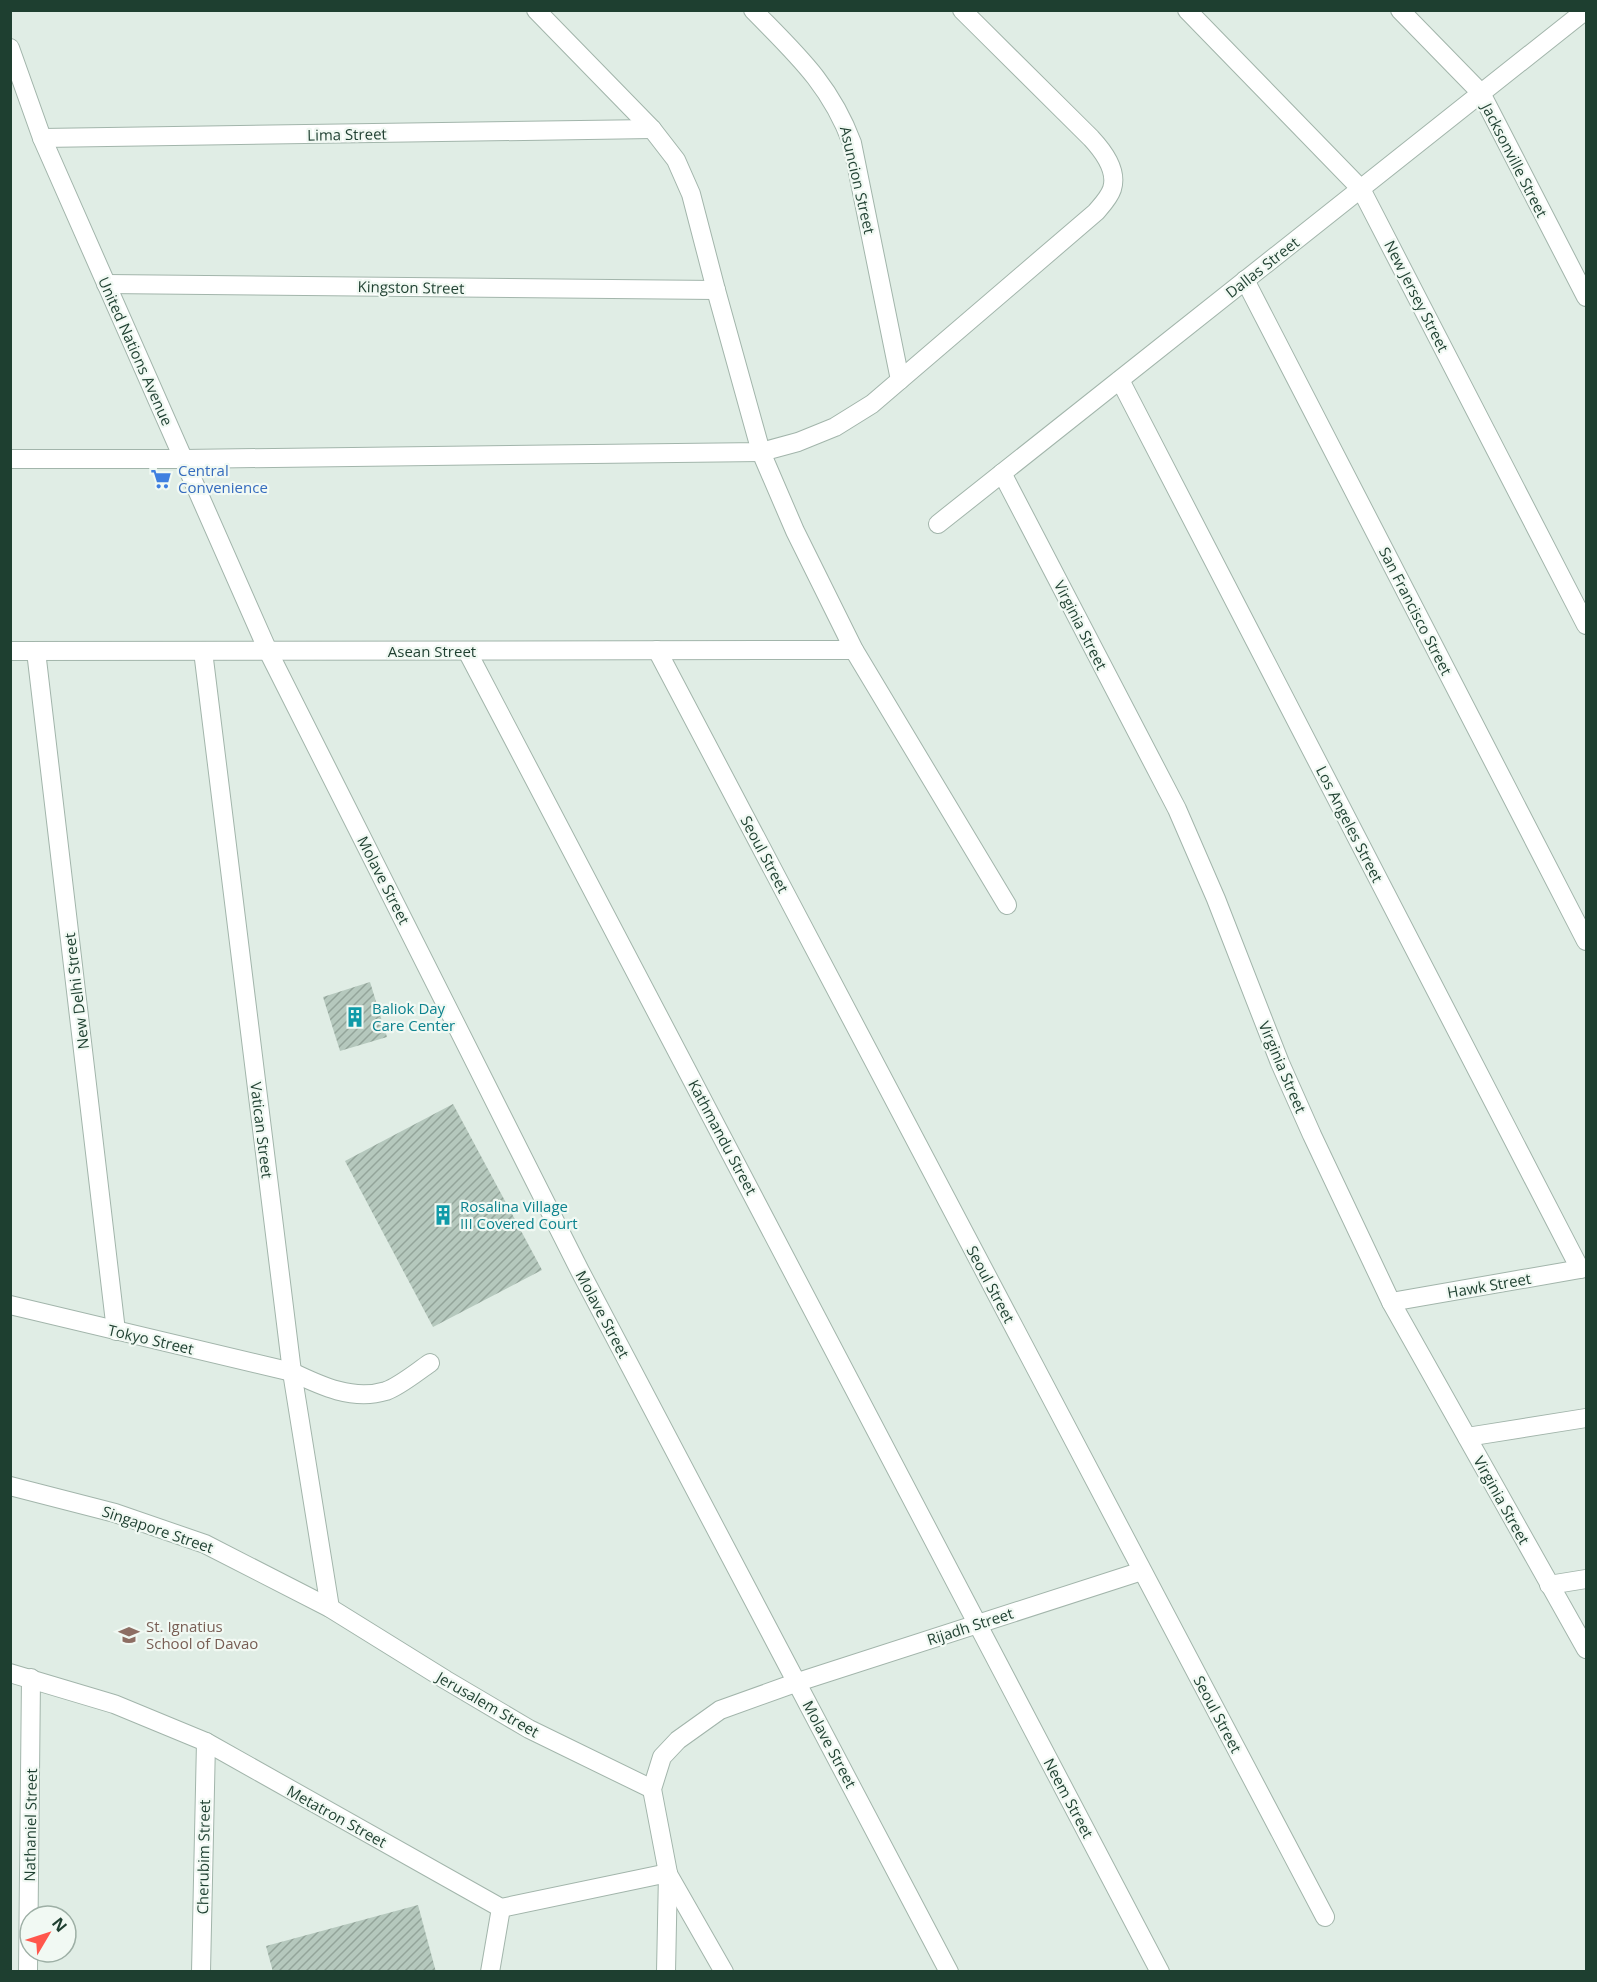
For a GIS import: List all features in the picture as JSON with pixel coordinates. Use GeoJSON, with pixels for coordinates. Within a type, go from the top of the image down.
{"type":"FeatureCollection","features":[{"type":"Feature","properties":{"kind":"street"},"geometry":{"type":"LineString","coordinates":[[536,10],[652,129],[676,160],[692,194],[761,452],[795,531],[854,650],[1007,905]]}},
{"type":"Feature","properties":{"kind":"street","name":"Asuncion Street"},"geometry":{"type":"LineString","coordinates":[[753,10],[809,68],[830,95],[843,119],[852,143],[900,380]]}},
{"type":"Feature","properties":{"kind":"street"},"geometry":{"type":"LineString","coordinates":[[10,459],[761,452],[798,442],[836,427],[872,404],[1096,213],[1113,188],[1112,172],[1105,154],[962,10]]}},
{"type":"Feature","properties":{"kind":"street","name":"New Jersey Street"},"geometry":{"type":"LineString","coordinates":[[1186,10],[1361,189],[1587,625]]}},
{"type":"Feature","properties":{"kind":"street","name":"Jacksonville Street"},"geometry":{"type":"LineString","coordinates":[[1400,10],[1481,93],[1587,297]]}},
{"type":"Feature","properties":{"kind":"street","name":"Dallas Street"},"geometry":{"type":"LineString","coordinates":[[938,524],[1586,10]]}},
{"type":"Feature","properties":{"kind":"street","name":"United Nations Avenue"},"geometry":{"type":"LineString","coordinates":[[10,48],[42,138],[268,651]]}},
{"type":"Feature","properties":{"kind":"street","name":"Lima Street"},"geometry":{"type":"LineString","coordinates":[[42,138],[652,129]]}},
{"type":"Feature","properties":{"kind":"street","name":"San Francisco Street"},"geometry":{"type":"LineString","coordinates":[[1245,280],[1587,941]]}},
{"type":"Feature","properties":{"kind":"street","name":"Kingston Street"},"geometry":{"type":"LineString","coordinates":[[106,284],[716,290]]}},
{"type":"Feature","properties":{"kind":"street","name":"Los Angeles Street"},"geometry":{"type":"LineString","coordinates":[[1120,380],[1583,1269]]}},
{"type":"Feature","properties":{"kind":"street","name":"Virginia Street"},"geometry":{"type":"LineString","coordinates":[[1002,473],[1177,810],[1216,899],[1280,1063],[1391,1302],[1587,1649]]}},
{"type":"Feature","properties":{"kind":"street","name":"Seoul Street"},"geometry":{"type":"LineString","coordinates":[[657,650],[1325,1917]]}},
{"type":"Feature","properties":{"kind":"street","name":"Asean Street"},"geometry":{"type":"LineString","coordinates":[[10,651],[854,650]]}},
{"type":"Feature","properties":{"kind":"street","name":"New Delhi Street"},"geometry":{"type":"LineString","coordinates":[[36,651],[116,1331]]}},
{"type":"Feature","properties":{"kind":"street","name":"Vatican Street"},"geometry":{"type":"LineString","coordinates":[[203,651],[292,1372],[330,1608]]}},
{"type":"Feature","properties":{"kind":"street","name":"Molave Street"},"geometry":{"type":"LineString","coordinates":[[268,651],[580,1271],[949,1971]]}},
{"type":"Feature","properties":{"kind":"street","name":"Kathmandu Street"},"geometry":{"type":"LineString","coordinates":[[467,651],[978,1624]]}},
{"type":"Feature","properties":{"kind":"street","name":"Hawk Street"},"geometry":{"type":"LineString","coordinates":[[1391,1302],[1583,1269]]}},
{"type":"Feature","properties":{"kind":"street","name":"Tokyo Street"},"geometry":{"type":"LineString","coordinates":[[10,1305],[292,1372],[321,1386],[355,1395],[387,1390],[430,1364]]}},
{"type":"Feature","properties":{"kind":"street"},"geometry":{"type":"LineString","coordinates":[[1467,1437],[1587,1418]]}},
{"type":"Feature","properties":{"kind":"street","name":"Singapore Street"},"geometry":{"type":"LineString","coordinates":[[10,1486],[115,1513],[205,1544],[330,1608]]}},
{"type":"Feature","properties":{"kind":"street","name":"Rijadh Street"},"geometry":{"type":"LineString","coordinates":[[652,1790],[662,1757],[678,1740],[720,1710],[798,1682],[1142,1570]]}},
{"type":"Feature","properties":{"kind":"street"},"geometry":{"type":"LineString","coordinates":[[1549,1585],[1587,1579]]}},
{"type":"Feature","properties":{"kind":"street","name":"Jerusalem Street"},"geometry":{"type":"LineString","coordinates":[[330,1608],[529,1729],[652,1790]]}},
{"type":"Feature","properties":{"kind":"street","name":"Neem Street"},"geometry":{"type":"LineString","coordinates":[[978,1624],[1160,1971]]}},
{"type":"Feature","properties":{"kind":"street","name":"Metatron Street"},"geometry":{"type":"LineString","coordinates":[[10,1672],[114,1704],[206,1742],[501,1908]]}},
{"type":"Feature","properties":{"kind":"street","name":"Nathaniel Street"},"geometry":{"type":"LineString","coordinates":[[28,1971],[31,1678]]}},
{"type":"Feature","properties":{"kind":"street","name":"Cherubim Street"},"geometry":{"type":"LineString","coordinates":[[201,1971],[206,1742]]}},
{"type":"Feature","properties":{"kind":"street"},"geometry":{"type":"LineString","coordinates":[[652,1790],[668,1872],[666,1971]]}},
{"type":"Feature","properties":{"kind":"street"},"geometry":{"type":"LineString","coordinates":[[490,1971],[501,1908],[668,1872]]}},
{"type":"Feature","properties":{"kind":"street"},"geometry":{"type":"LineString","coordinates":[[668,1872],[724,1971]]}},
{"type":"Feature","properties":{"kind":"building","name":"Baliok Day Care Center"},"geometry":{"type":"Polygon","coordinates":[[[370,982],[387,1037],[340,1051],[323,997],[370,982]]]}},
{"type":"Feature","properties":{"kind":"building","name":"Rosalina Village III Covered Court"},"geometry":{"type":"Polygon","coordinates":[[[453,1104],[542,1270],[433,1327],[345,1161],[453,1104]]]}},
{"type":"Feature","properties":{"kind":"building"},"geometry":{"type":"Polygon","coordinates":[[[418,1905],[436,1972],[273,1972],[266,1946],[418,1905]]]}},
{"type":"Feature","properties":{"kind":"place","name":"Central Convenience"},"geometry":{"type":"Point","coordinates":[161,479]}},
{"type":"Feature","properties":{"kind":"place","name":"Baliok Day Care Center"},"geometry":{"type":"Point","coordinates":[355,1017]}},
{"type":"Feature","properties":{"kind":"place","name":"Rosalina Village III Covered Court"},"geometry":{"type":"Point","coordinates":[443,1215]}},
{"type":"Feature","properties":{"kind":"place","name":"St. Ignatius School of Davao"},"geometry":{"type":"Point","coordinates":[129,1635]}}]}
